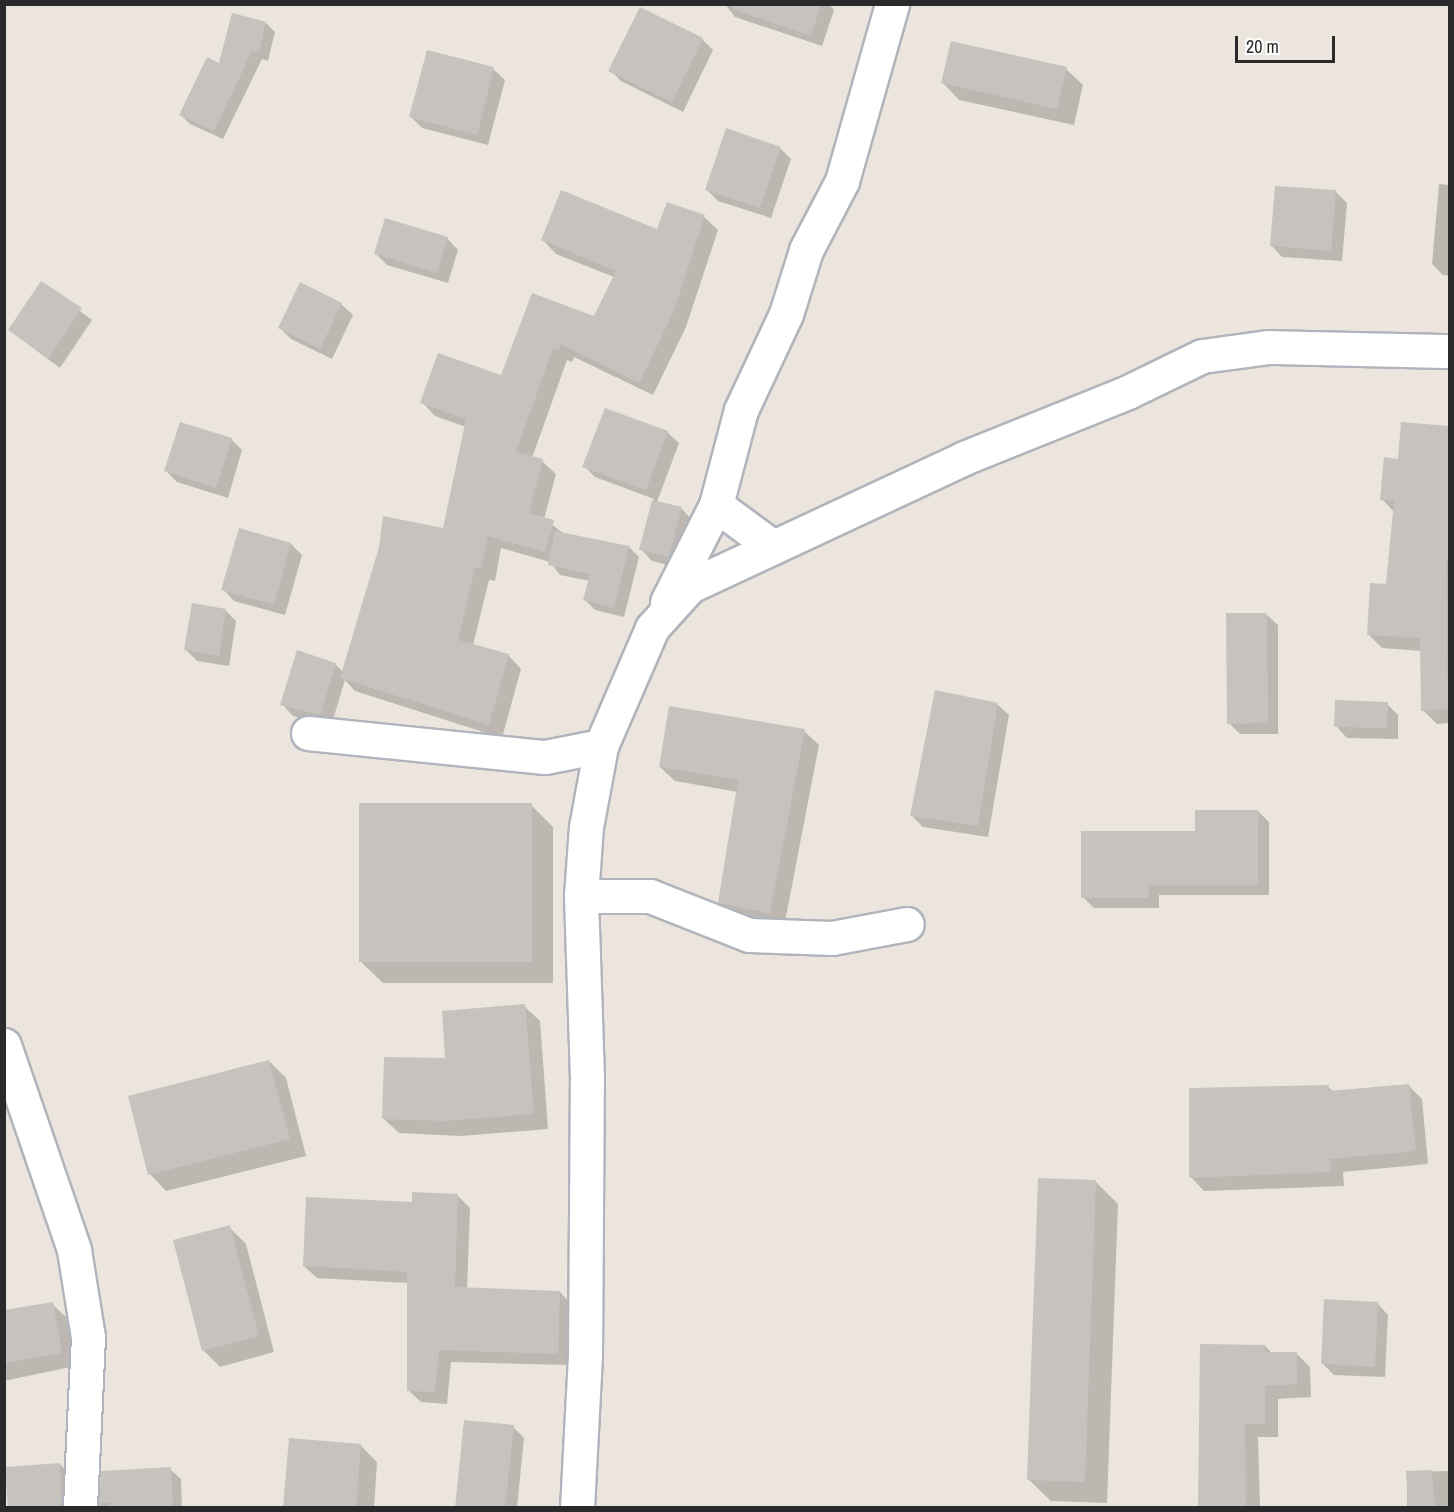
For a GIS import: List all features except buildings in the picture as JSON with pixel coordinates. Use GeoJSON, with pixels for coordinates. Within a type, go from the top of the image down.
{"type":"FeatureCollection","features":[{"type":"Feature","properties":{"kind":"street"},"geometry":{"type":"LineString","coordinates":[[577,1508],[585,1355],[587,1077],[581,896],[586,827],[601,747],[657,622],[716,505],[741,410],[786,314],[806,250],[842,180],[892,4]]}},
{"type":"Feature","properties":{"kind":"street"},"geometry":{"type":"LineString","coordinates":[[657,622],[690,586],[964,458],[1128,392],[1202,356],[1269,347],[1449,351]]}},
{"type":"Feature","properties":{"kind":"street"},"geometry":{"type":"LineString","coordinates":[[716,505],[772,547]]}},
{"type":"Feature","properties":{"kind":"street"},"geometry":{"type":"LineString","coordinates":[[308,733],[545,757],[601,747]]}},
{"type":"Feature","properties":{"kind":"street"},"geometry":{"type":"LineString","coordinates":[[581,896],[650,896],[749,935],[832,938],[907,924]]}},
{"type":"Feature","properties":{"kind":"street"},"geometry":{"type":"LineString","coordinates":[[4,1045],[74,1250],[78,1272],[88,1337],[80,1508]]}}]}
